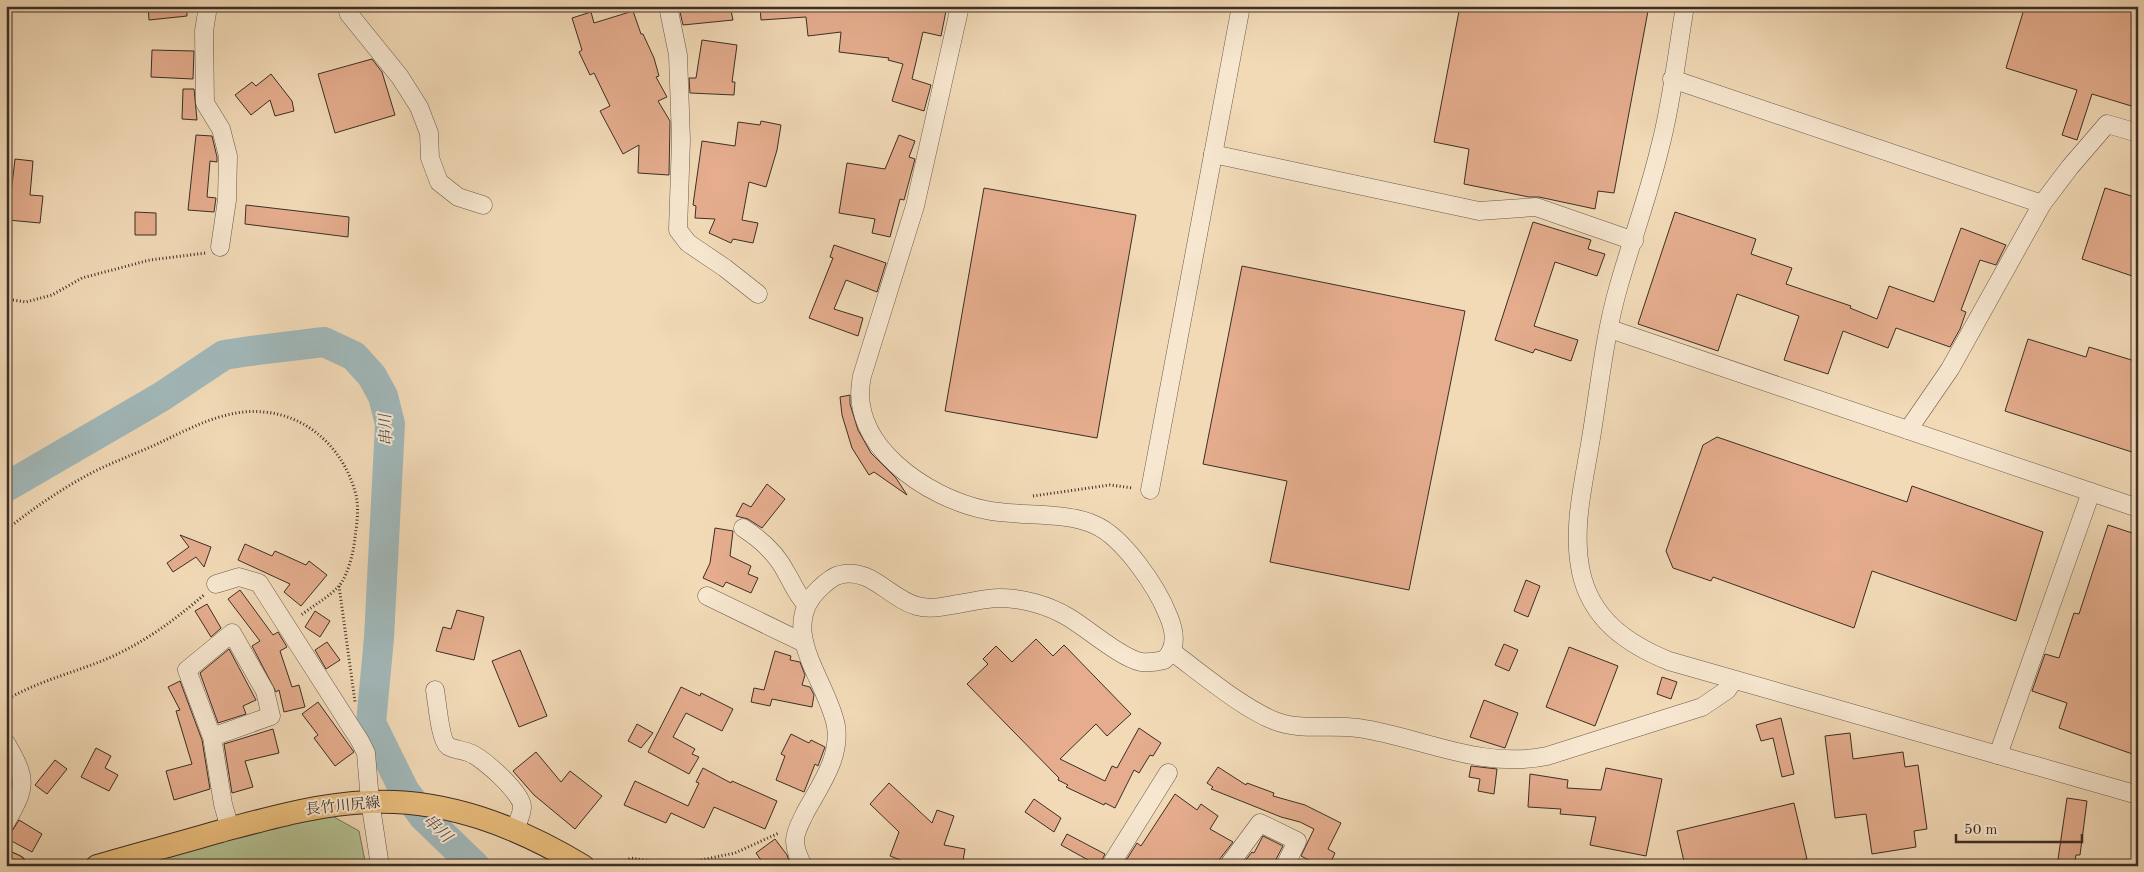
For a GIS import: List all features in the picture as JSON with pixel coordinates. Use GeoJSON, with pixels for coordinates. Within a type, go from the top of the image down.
{"type":"FeatureCollection","features":[{"type":"Feature","properties":{"kind":"main road","name":"長竹川尻線"},"geometry":{"type":"LineString","coordinates":[[97,866],[308,809],[375,802],[438,807],[506,826],[540,841],[583,866]]}},
{"type":"Feature","properties":{"kind":"main road"},"geometry":{"type":"LineString","coordinates":[[6,862],[15,866]]}},
{"type":"Feature","properties":{"kind":"street"},"geometry":{"type":"LineString","coordinates":[[208,6],[204,31],[203,90],[205,103],[221,129],[228,156],[227,200],[220,247]]}},
{"type":"Feature","properties":{"kind":"street"},"geometry":{"type":"LineString","coordinates":[[346,6],[348,14],[400,77],[419,107],[429,133],[430,158],[439,182],[458,197],[483,205]]}},
{"type":"Feature","properties":{"kind":"street"},"geometry":{"type":"LineString","coordinates":[[668,6],[678,55],[681,140],[678,230],[688,243],[725,268],[758,294]]}},
{"type":"Feature","properties":{"kind":"street"},"geometry":{"type":"LineString","coordinates":[[803,866],[796,847],[797,829],[831,765],[837,746],[836,727],[832,712],[804,643],[802,631],[802,616],[806,604],[825,583],[838,575],[860,575],[871,579],[907,602],[931,608],[998,598],[1018,599],[1065,615],[1126,656],[1140,662],[1164,660],[1171,651],[1174,636],[1172,625],[1156,589],[1140,568],[1102,528],[1087,521],[986,510],[936,494],[917,480],[879,446],[864,419],[860,395],[862,376],[915,206],[960,6]]}},
{"type":"Feature","properties":{"kind":"street"},"geometry":{"type":"LineString","coordinates":[[1150,490],[1241,6]]}},
{"type":"Feature","properties":{"kind":"street"},"geometry":{"type":"LineString","coordinates":[[1685,6],[1661,146],[1634,240],[1618,285],[1582,494],[1578,525],[1578,548],[1581,573],[1589,596],[1610,626],[1636,646],[1670,661],[2138,795]]}},
{"type":"Feature","properties":{"kind":"street"},"geometry":{"type":"LineString","coordinates":[[1672,79],[2042,204]]}},
{"type":"Feature","properties":{"kind":"street"},"geometry":{"type":"LineString","coordinates":[[1908,430],[1950,370],[2042,204],[2070,167],[2107,124],[2138,133]]}},
{"type":"Feature","properties":{"kind":"street"},"geometry":{"type":"LineString","coordinates":[[1213,154],[1479,211],[1536,207],[1634,240]]}},
{"type":"Feature","properties":{"kind":"street"},"geometry":{"type":"LineString","coordinates":[[1610,329],[2138,508]]}},
{"type":"Feature","properties":{"kind":"street"},"geometry":{"type":"LineString","coordinates":[[1998,755],[2091,492]]}},
{"type":"Feature","properties":{"kind":"street"},"geometry":{"type":"LineString","coordinates":[[743,528],[757,537],[774,553],[799,597],[806,604]]}},
{"type":"Feature","properties":{"kind":"street"},"geometry":{"type":"LineString","coordinates":[[216,584],[239,577],[259,583],[360,741],[366,753],[375,802],[380,866]]}},
{"type":"Feature","properties":{"kind":"street"},"geometry":{"type":"LineString","coordinates":[[707,596],[804,643]]}},
{"type":"Feature","properties":{"kind":"street"},"geometry":{"type":"LineString","coordinates":[[212,737],[271,716],[265,691],[232,633],[187,670],[212,737],[223,804],[230,829]]}},
{"type":"Feature","properties":{"kind":"street"},"geometry":{"type":"LineString","coordinates":[[1171,651],[1260,714],[1278,722],[1294,726],[1358,728],[1503,761],[1527,760],[1547,756],[1702,707],[1727,690],[1734,680]]}},
{"type":"Feature","properties":{"kind":"street"},"geometry":{"type":"LineString","coordinates":[[435,690],[443,739],[448,746],[480,758],[520,798],[522,807],[506,826]]}},
{"type":"Feature","properties":{"kind":"street"},"geometry":{"type":"LineString","coordinates":[[6,744],[20,768],[23,779],[18,802],[6,822]]}},
{"type":"Feature","properties":{"kind":"street"},"geometry":{"type":"LineString","coordinates":[[1110,866],[1168,773]]}},
{"type":"Feature","properties":{"kind":"street"},"geometry":{"type":"LineString","coordinates":[[1228,866],[1260,823],[1297,841],[1285,866]]}},
{"type":"Feature","properties":{"kind":"path"},"geometry":{"type":"LineString","coordinates":[[6,299],[26,302],[52,295],[82,278],[150,260],[210,252],[220,247]]}},
{"type":"Feature","properties":{"kind":"path"},"geometry":{"type":"LineString","coordinates":[[6,530],[30,510],[85,476],[202,423],[235,413],[265,412],[292,418],[316,430],[334,449],[349,474],[356,497],[357,521],[353,554],[339,586],[316,603]]}},
{"type":"Feature","properties":{"kind":"path"},"geometry":{"type":"LineString","coordinates":[[1032,496],[1110,485],[1150,490]]}},
{"type":"Feature","properties":{"kind":"path"},"geometry":{"type":"LineString","coordinates":[[6,700],[111,657],[145,639],[179,616],[216,584]]}},
{"type":"Feature","properties":{"kind":"path"},"geometry":{"type":"LineString","coordinates":[[339,586],[356,705]]}},
{"type":"Feature","properties":{"kind":"path"},"geometry":{"type":"LineString","coordinates":[[622,866],[630,858],[676,865],[735,853],[779,832],[797,829]]}},
{"type":"Feature","properties":{"kind":"green space"},"geometry":{"type":"Polygon","coordinates":[[[327,813],[359,831],[366,866],[87,866],[327,813]]]}},
{"type":"Feature","properties":{"kind":"building"},"geometry":{"type":"Polygon","coordinates":[[[148,6],[187,6],[187,16],[149,20],[148,6]]]}},
{"type":"Feature","properties":{"kind":"building"},"geometry":{"type":"Polygon","coordinates":[[[704,6],[730,6],[733,20],[683,25],[680,12],[704,6]]]}},
{"type":"Feature","properties":{"kind":"building"},"geometry":{"type":"Polygon","coordinates":[[[760,6],[926,6],[946,11],[941,36],[923,32],[912,79],[931,85],[924,111],[892,101],[903,64],[888,60],[889,58],[839,52],[841,32],[808,36],[806,17],[761,20],[760,6]]]}},
{"type":"Feature","properties":{"kind":"building"},"geometry":{"type":"Polygon","coordinates":[[[1460,6],[1623,6],[1648,11],[1614,193],[1598,191],[1595,209],[1464,184],[1469,149],[1434,142],[1460,6]]]}},
{"type":"Feature","properties":{"kind":"building"},"geometry":{"type":"Polygon","coordinates":[[[2025,6],[2138,6],[2138,108],[2092,94],[2077,140],[2062,135],[2077,90],[2006,68],[2025,6]]]}},
{"type":"Feature","properties":{"kind":"building"},"geometry":{"type":"Polygon","coordinates":[[[633,11],[641,34],[643,34],[654,58],[659,76],[656,77],[667,97],[658,101],[670,121],[669,175],[638,173],[639,145],[623,154],[600,111],[610,106],[594,73],[590,75],[579,52],[582,50],[572,18],[591,12],[594,23],[633,11]]]}},
{"type":"Feature","properties":{"kind":"building"},"geometry":{"type":"Polygon","coordinates":[[[702,40],[737,45],[732,82],[735,82],[734,95],[690,93],[689,78],[696,78],[702,40]]]}},
{"type":"Feature","properties":{"kind":"building"},"geometry":{"type":"Polygon","coordinates":[[[152,50],[194,51],[193,79],[151,77],[152,50]]]}},
{"type":"Feature","properties":{"kind":"building"},"geometry":{"type":"Polygon","coordinates":[[[372,59],[382,72],[395,115],[335,133],[318,74],[372,59]]]}},
{"type":"Feature","properties":{"kind":"building"},"geometry":{"type":"Polygon","coordinates":[[[271,74],[292,101],[294,111],[275,116],[270,100],[251,115],[235,95],[252,82],[256,86],[271,74]]]}},
{"type":"Feature","properties":{"kind":"building"},"geometry":{"type":"Polygon","coordinates":[[[183,89],[194,89],[197,120],[182,119],[183,89]]]}},
{"type":"Feature","properties":{"kind":"building"},"geometry":{"type":"Polygon","coordinates":[[[761,121],[781,125],[777,150],[766,187],[749,182],[742,220],[758,223],[753,243],[733,239],[731,243],[709,233],[715,219],[695,218],[696,206],[693,205],[702,141],[735,146],[738,122],[760,125],[761,121]]]}},
{"type":"Feature","properties":{"kind":"building"},"geometry":{"type":"Polygon","coordinates":[[[196,135],[212,136],[217,157],[217,162],[210,161],[207,197],[216,198],[214,212],[188,210],[196,135]]]}},
{"type":"Feature","properties":{"kind":"building"},"geometry":{"type":"Polygon","coordinates":[[[899,135],[915,141],[909,157],[915,159],[904,200],[900,199],[890,237],[872,233],[875,219],[839,213],[847,163],[885,169],[899,135]]]}},
{"type":"Feature","properties":{"kind":"building"},"geometry":{"type":"Polygon","coordinates":[[[15,159],[33,161],[30,195],[43,196],[40,223],[8,220],[15,159]]]}},
{"type":"Feature","properties":{"kind":"building"},"geometry":{"type":"Polygon","coordinates":[[[984,188],[1136,215],[1097,438],[945,411],[984,188]]]}},
{"type":"Feature","properties":{"kind":"building"},"geometry":{"type":"Polygon","coordinates":[[[2105,188],[2138,198],[2138,278],[2082,259],[2105,188]]]}},
{"type":"Feature","properties":{"kind":"building"},"geometry":{"type":"Polygon","coordinates":[[[246,205],[349,217],[348,237],[245,224],[246,205]]]}},
{"type":"Feature","properties":{"kind":"building"},"geometry":{"type":"Polygon","coordinates":[[[135,212],[156,213],[156,235],[135,235],[135,212]]]}},
{"type":"Feature","properties":{"kind":"building"},"geometry":{"type":"Polygon","coordinates":[[[1675,212],[1756,239],[1751,254],[1792,268],[1786,284],[1851,306],[1850,308],[1877,319],[1889,286],[1934,302],[1961,228],[2006,245],[1996,265],[1980,260],[1961,310],[1966,312],[1960,329],[1950,347],[1896,328],[1888,348],[1843,331],[1828,374],[1784,360],[1799,316],[1737,294],[1718,351],[1638,324],[1675,212]]]}},
{"type":"Feature","properties":{"kind":"building"},"geometry":{"type":"Polygon","coordinates":[[[1533,222],[1591,240],[1588,249],[1605,254],[1597,276],[1555,262],[1534,326],[1578,340],[1571,361],[1535,349],[1533,353],[1495,340],[1533,222]]]}},
{"type":"Feature","properties":{"kind":"building"},"geometry":{"type":"Polygon","coordinates":[[[834,245],[886,263],[877,292],[846,280],[834,309],[863,318],[858,336],[809,318],[833,258],[830,257],[834,245]]]}},
{"type":"Feature","properties":{"kind":"building"},"geometry":{"type":"Polygon","coordinates":[[[1242,266],[1465,311],[1409,590],[1270,562],[1287,481],[1203,464],[1242,266]]]}},
{"type":"Feature","properties":{"kind":"building"},"geometry":{"type":"Polygon","coordinates":[[[2028,339],[2086,357],[2089,347],[2138,362],[2138,454],[2005,411],[2028,339]]]}},
{"type":"Feature","properties":{"kind":"building"},"geometry":{"type":"Polygon","coordinates":[[[850,395],[850,404],[858,430],[871,453],[896,478],[907,495],[874,472],[869,475],[852,448],[842,415],[840,397],[850,395]]]}},
{"type":"Feature","properties":{"kind":"building"},"geometry":{"type":"Polygon","coordinates":[[[1717,437],[1907,502],[1912,486],[2043,532],[2016,621],[1872,571],[1854,628],[1713,577],[1711,581],[1673,568],[1666,551],[1703,445],[1717,437]]]}},
{"type":"Feature","properties":{"kind":"building"},"geometry":{"type":"Polygon","coordinates":[[[767,484],[785,499],[762,528],[748,519],[736,516],[743,503],[751,507],[767,484]]]}},
{"type":"Feature","properties":{"kind":"building"},"geometry":{"type":"Polygon","coordinates":[[[2108,525],[2138,535],[2138,756],[2059,728],[2067,703],[2032,691],[2045,654],[2059,658],[2074,613],[2079,614],[2108,525]]]}},
{"type":"Feature","properties":{"kind":"building"},"geometry":{"type":"Polygon","coordinates":[[[715,528],[733,531],[730,556],[751,566],[748,574],[758,578],[751,593],[726,582],[723,587],[703,578],[710,563],[715,528]]]}},
{"type":"Feature","properties":{"kind":"building"},"geometry":{"type":"Polygon","coordinates":[[[180,535],[211,547],[204,567],[196,557],[173,572],[167,563],[189,547],[180,535]]]}},
{"type":"Feature","properties":{"kind":"building"},"geometry":{"type":"Polygon","coordinates":[[[245,544],[272,556],[275,551],[306,565],[309,561],[327,575],[301,606],[284,592],[290,584],[238,560],[245,544]]]}},
{"type":"Feature","properties":{"kind":"building"},"geometry":{"type":"Polygon","coordinates":[[[1526,580],[1540,586],[1528,617],[1514,611],[1526,580]]]}},
{"type":"Feature","properties":{"kind":"building"},"geometry":{"type":"Polygon","coordinates":[[[240,590],[273,635],[278,632],[287,647],[280,651],[292,687],[299,685],[305,707],[284,712],[279,690],[276,692],[252,646],[260,641],[228,599],[240,590]]]}},
{"type":"Feature","properties":{"kind":"building"},"geometry":{"type":"Polygon","coordinates":[[[207,604],[221,628],[211,637],[195,611],[207,604]]]}},
{"type":"Feature","properties":{"kind":"building"},"geometry":{"type":"Polygon","coordinates":[[[457,610],[484,617],[474,660],[436,651],[443,627],[451,629],[457,610]]]}},
{"type":"Feature","properties":{"kind":"building"},"geometry":{"type":"Polygon","coordinates":[[[315,611],[330,621],[320,637],[305,627],[315,611]]]}},
{"type":"Feature","properties":{"kind":"building"},"geometry":{"type":"Polygon","coordinates":[[[1036,639],[1053,656],[1064,645],[1131,714],[1107,736],[1096,724],[1060,759],[1105,781],[1112,766],[1117,768],[1139,728],[1161,743],[1153,756],[1150,755],[1139,773],[1134,770],[1115,808],[1105,803],[1104,805],[1066,787],[1068,785],[1058,780],[1059,778],[967,684],[988,664],[983,659],[996,646],[1012,662],[1036,639]]]}},
{"type":"Feature","properties":{"kind":"building"},"geometry":{"type":"Polygon","coordinates":[[[327,642],[340,660],[326,669],[315,650],[327,642]]]}},
{"type":"Feature","properties":{"kind":"building"},"geometry":{"type":"Polygon","coordinates":[[[1504,644],[1518,650],[1509,671],[1495,665],[1504,644]]]}},
{"type":"Feature","properties":{"kind":"building"},"geometry":{"type":"Polygon","coordinates":[[[1569,647],[1618,666],[1595,726],[1546,707],[1569,647]]]}},
{"type":"Feature","properties":{"kind":"building"},"geometry":{"type":"Polygon","coordinates":[[[229,649],[256,700],[243,706],[246,714],[218,723],[200,673],[229,649]]]}},
{"type":"Feature","properties":{"kind":"building"},"geometry":{"type":"Polygon","coordinates":[[[520,650],[547,716],[519,727],[492,661],[520,650]]]}},
{"type":"Feature","properties":{"kind":"building"},"geometry":{"type":"Polygon","coordinates":[[[775,651],[791,656],[790,660],[800,662],[805,675],[802,685],[810,687],[814,695],[812,707],[772,699],[770,706],[751,702],[754,688],[764,690],[775,651]]]}},
{"type":"Feature","properties":{"kind":"building"},"geometry":{"type":"Polygon","coordinates":[[[1662,677],[1677,682],[1671,699],[1657,694],[1662,677]]]}},
{"type":"Feature","properties":{"kind":"building"},"geometry":{"type":"Polygon","coordinates":[[[180,681],[202,740],[210,789],[174,800],[166,771],[192,764],[176,711],[180,710],[168,687],[180,681]]]}},
{"type":"Feature","properties":{"kind":"building"},"geometry":{"type":"Polygon","coordinates":[[[681,687],[700,696],[701,693],[733,709],[722,731],[686,713],[673,737],[695,749],[692,754],[699,757],[689,774],[648,752],[681,687]]]}},
{"type":"Feature","properties":{"kind":"building"},"geometry":{"type":"Polygon","coordinates":[[[1484,700],[1518,713],[1505,748],[1470,737],[1484,700]]]}},
{"type":"Feature","properties":{"kind":"building"},"geometry":{"type":"Polygon","coordinates":[[[318,702],[354,752],[335,766],[314,738],[318,735],[302,714],[318,702]]]}},
{"type":"Feature","properties":{"kind":"building"},"geometry":{"type":"Polygon","coordinates":[[[1781,718],[1794,774],[1782,777],[1773,738],[1761,741],[1756,725],[1781,718]]]}},
{"type":"Feature","properties":{"kind":"building"},"geometry":{"type":"Polygon","coordinates":[[[637,724],[653,733],[641,748],[628,741],[637,724]]]}},
{"type":"Feature","properties":{"kind":"building"},"geometry":{"type":"Polygon","coordinates":[[[273,729],[279,753],[245,761],[253,787],[232,793],[224,744],[273,729]]]}},
{"type":"Feature","properties":{"kind":"building"},"geometry":{"type":"Polygon","coordinates":[[[1850,733],[1853,759],[1903,752],[1905,767],[1918,765],[1927,829],[1914,831],[1916,847],[1872,854],[1866,814],[1835,818],[1825,736],[1850,733]]]}},
{"type":"Feature","properties":{"kind":"building"},"geometry":{"type":"Polygon","coordinates":[[[791,734],[809,743],[811,740],[825,747],[818,766],[815,764],[804,792],[776,780],[785,756],[781,754],[791,734]]]}},
{"type":"Feature","properties":{"kind":"building"},"geometry":{"type":"Polygon","coordinates":[[[96,748],[111,756],[105,768],[118,775],[109,791],[81,777],[96,748]]]}},
{"type":"Feature","properties":{"kind":"building"},"geometry":{"type":"Polygon","coordinates":[[[536,752],[561,782],[570,771],[602,796],[575,829],[534,795],[513,771],[536,752]]]}},
{"type":"Feature","properties":{"kind":"building"},"geometry":{"type":"Polygon","coordinates":[[[55,760],[67,769],[47,794],[35,785],[55,760]]]}},
{"type":"Feature","properties":{"kind":"building"},"geometry":{"type":"Polygon","coordinates":[[[1471,766],[1497,769],[1494,794],[1478,791],[1480,779],[1469,777],[1471,766]]]}},
{"type":"Feature","properties":{"kind":"building"},"geometry":{"type":"Polygon","coordinates":[[[1218,767],[1246,785],[1247,783],[1274,793],[1273,796],[1305,805],[1341,823],[1328,849],[1335,853],[1329,866],[1320,866],[1301,856],[1314,829],[1211,789],[1213,787],[1207,783],[1218,767]]]}},
{"type":"Feature","properties":{"kind":"building"},"geometry":{"type":"Polygon","coordinates":[[[703,768],[731,783],[732,781],[777,801],[765,829],[714,807],[704,828],[671,813],[666,823],[624,805],[635,781],[688,806],[699,783],[696,782],[703,768]]]}},
{"type":"Feature","properties":{"kind":"building"},"geometry":{"type":"Polygon","coordinates":[[[1606,768],[1662,779],[1646,856],[1590,845],[1596,817],[1560,814],[1561,809],[1528,807],[1530,774],[1568,780],[1567,788],[1601,790],[1606,768]]]}},
{"type":"Feature","properties":{"kind":"building"},"geometry":{"type":"Polygon","coordinates":[[[889,783],[932,823],[937,810],[954,816],[944,845],[965,849],[962,866],[905,866],[906,862],[890,856],[899,832],[870,804],[889,783]]]}},
{"type":"Feature","properties":{"kind":"building"},"geometry":{"type":"Polygon","coordinates":[[[1175,794],[1197,810],[1201,804],[1218,816],[1210,829],[1233,842],[1219,860],[1218,866],[1131,866],[1125,862],[1137,843],[1141,846],[1175,794]]]}},
{"type":"Feature","properties":{"kind":"building"},"geometry":{"type":"Polygon","coordinates":[[[2067,798],[2087,801],[2080,855],[2076,855],[2074,866],[2057,866],[2067,798]]]}},
{"type":"Feature","properties":{"kind":"building"},"geometry":{"type":"Polygon","coordinates":[[[1034,799],[1061,818],[1054,832],[1025,812],[1034,799]]]}},
{"type":"Feature","properties":{"kind":"building"},"geometry":{"type":"Polygon","coordinates":[[[1794,803],[1807,859],[1779,866],[1685,866],[1677,831],[1794,803]]]}},
{"type":"Feature","properties":{"kind":"building"},"geometry":{"type":"Polygon","coordinates":[[[19,820],[42,834],[32,852],[6,838],[6,833],[12,831],[19,820]]]}},
{"type":"Feature","properties":{"kind":"building"},"geometry":{"type":"Polygon","coordinates":[[[1067,834],[1105,854],[1099,866],[1061,845],[1067,834]]]}},
{"type":"Feature","properties":{"kind":"building"},"geometry":{"type":"Polygon","coordinates":[[[1263,836],[1283,846],[1273,865],[1275,866],[1241,866],[1252,852],[1254,853],[1263,836]]]}},
{"type":"Feature","properties":{"kind":"building"},"geometry":{"type":"Polygon","coordinates":[[[775,839],[787,855],[791,866],[765,866],[756,853],[775,839]]]}},
{"type":"Feature","properties":{"kind":"waterway","name":"串川"},"geometry":{"type":"LineString","coordinates":[[6,487],[161,397],[224,355],[324,342],[354,356],[372,376],[383,396],[390,424],[379,638],[371,723],[404,790],[423,816],[475,866]]}}]}
